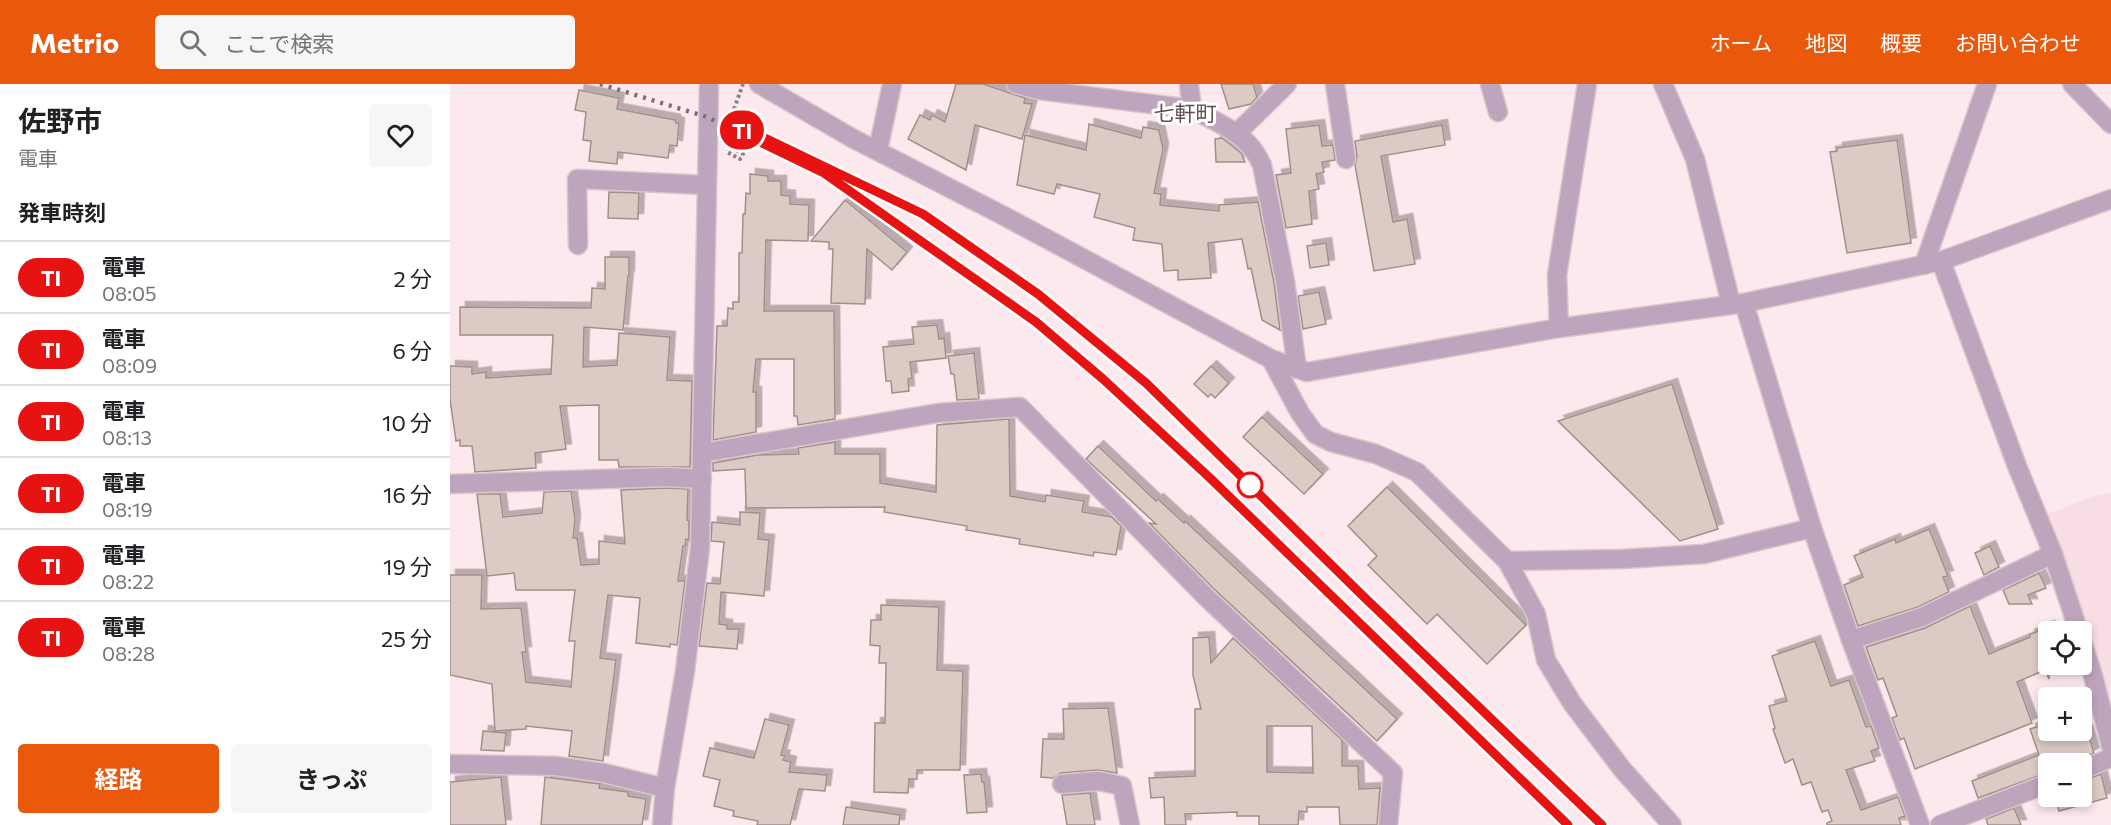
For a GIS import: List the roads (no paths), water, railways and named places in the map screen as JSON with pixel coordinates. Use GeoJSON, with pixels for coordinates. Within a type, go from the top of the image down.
{"type":"FeatureCollection","features":[{"type":"Feature","properties":{"kind":"street"},"geometry":{"type":"LineString","coordinates":[[662,825],[665,788],[685,671],[700,548],[709,84]]}},
{"type":"Feature","properties":{"kind":"street"},"geometry":{"type":"LineString","coordinates":[[759,84],[852,138],[1271,359],[1307,372],[1559,328],[1737,304],[1932,263],[2111,200]]}},
{"type":"Feature","properties":{"kind":"street"},"geometry":{"type":"LineString","coordinates":[[878,150],[892,84]]}},
{"type":"Feature","properties":{"kind":"street"},"geometry":{"type":"LineString","coordinates":[[1017,84],[1039,90],[1192,109],[1237,133],[1255,150],[1262,165],[1285,282],[1297,369]]}},
{"type":"Feature","properties":{"kind":"street"},"geometry":{"type":"LineString","coordinates":[[1189,84],[1192,109]]}},
{"type":"Feature","properties":{"kind":"street"},"geometry":{"type":"LineString","coordinates":[[1237,133],[1287,84]]}},
{"type":"Feature","properties":{"kind":"street"},"geometry":{"type":"LineString","coordinates":[[1335,84],[1346,159]]}},
{"type":"Feature","properties":{"kind":"street"},"geometry":{"type":"LineString","coordinates":[[1490,84],[1498,112]]}},
{"type":"Feature","properties":{"kind":"street"},"geometry":{"type":"LineString","coordinates":[[1559,328],[1557,275],[1587,84]]}},
{"type":"Feature","properties":{"kind":"street"},"geometry":{"type":"LineString","coordinates":[[1663,84],[1695,159],[1737,304],[1812,528],[1920,825]]}},
{"type":"Feature","properties":{"kind":"street"},"geometry":{"type":"LineString","coordinates":[[1987,84],[1932,263],[2053,554],[2075,621]]}},
{"type":"Feature","properties":{"kind":"street"},"geometry":{"type":"LineString","coordinates":[[2072,84],[2111,124]]}},
{"type":"Feature","properties":{"kind":"street"},"geometry":{"type":"LineString","coordinates":[[578,245],[577,179],[706,185]]}},
{"type":"Feature","properties":{"kind":"street"},"geometry":{"type":"LineString","coordinates":[[1271,359],[1300,413],[1315,434],[1331,442],[1376,454],[1417,472],[1507,561],[1536,614],[1546,660],[1572,703],[1623,769],[1672,825]]}},
{"type":"Feature","properties":{"kind":"street"},"geometry":{"type":"LineString","coordinates":[[702,453],[938,413],[1020,407],[1205,596],[1393,772],[1388,825]]}},
{"type":"Feature","properties":{"kind":"street"},"geometry":{"type":"LineString","coordinates":[[450,484],[667,477],[702,479]]}},
{"type":"Feature","properties":{"kind":"street"},"geometry":{"type":"LineString","coordinates":[[1507,561],[1622,559],[1704,554],[1812,528]]}},
{"type":"Feature","properties":{"kind":"street"},"geometry":{"type":"LineString","coordinates":[[1851,640],[1922,616],[2053,554]]}},
{"type":"Feature","properties":{"kind":"street"},"geometry":{"type":"LineString","coordinates":[[2092,672],[2111,746]]}},
{"type":"Feature","properties":{"kind":"street"},"geometry":{"type":"LineString","coordinates":[[2092,766],[2110,758],[2111,754]]}},
{"type":"Feature","properties":{"kind":"street"},"geometry":{"type":"LineString","coordinates":[[450,764],[556,766],[604,773],[665,788]]}},
{"type":"Feature","properties":{"kind":"street"},"geometry":{"type":"LineString","coordinates":[[1062,784],[1099,781],[1122,786],[1130,825]]}},
{"type":"Feature","properties":{"kind":"street"},"geometry":{"type":"LineString","coordinates":[[1940,825],[2038,787]]}},
{"type":"Feature","properties":{"kind":"railway"},"geometry":{"type":"LineString","coordinates":[[600,84],[707,117],[824,173],[1036,322],[1103,379],[1210,478],[1568,825]]}},
{"type":"Feature","properties":{"kind":"railway"},"geometry":{"type":"LineString","coordinates":[[832,169],[923,214],[1039,294],[1147,383],[1362,595],[1602,825]]}},
{"type":"Feature","properties":{"kind":"train","name":"TI"},"geometry":{"type":"LineString","coordinates":[[1568,825],[1210,478],[1103,379],[1036,322],[824,173],[727,126],[750,131],[923,214],[1038,294],[1146,383],[1362,595],[1602,825]]}},
{"type":"Feature","properties":{"kind":"district","name":"七軒町"},"geometry":{"type":"Point","coordinates":[1185,112]}}]}
